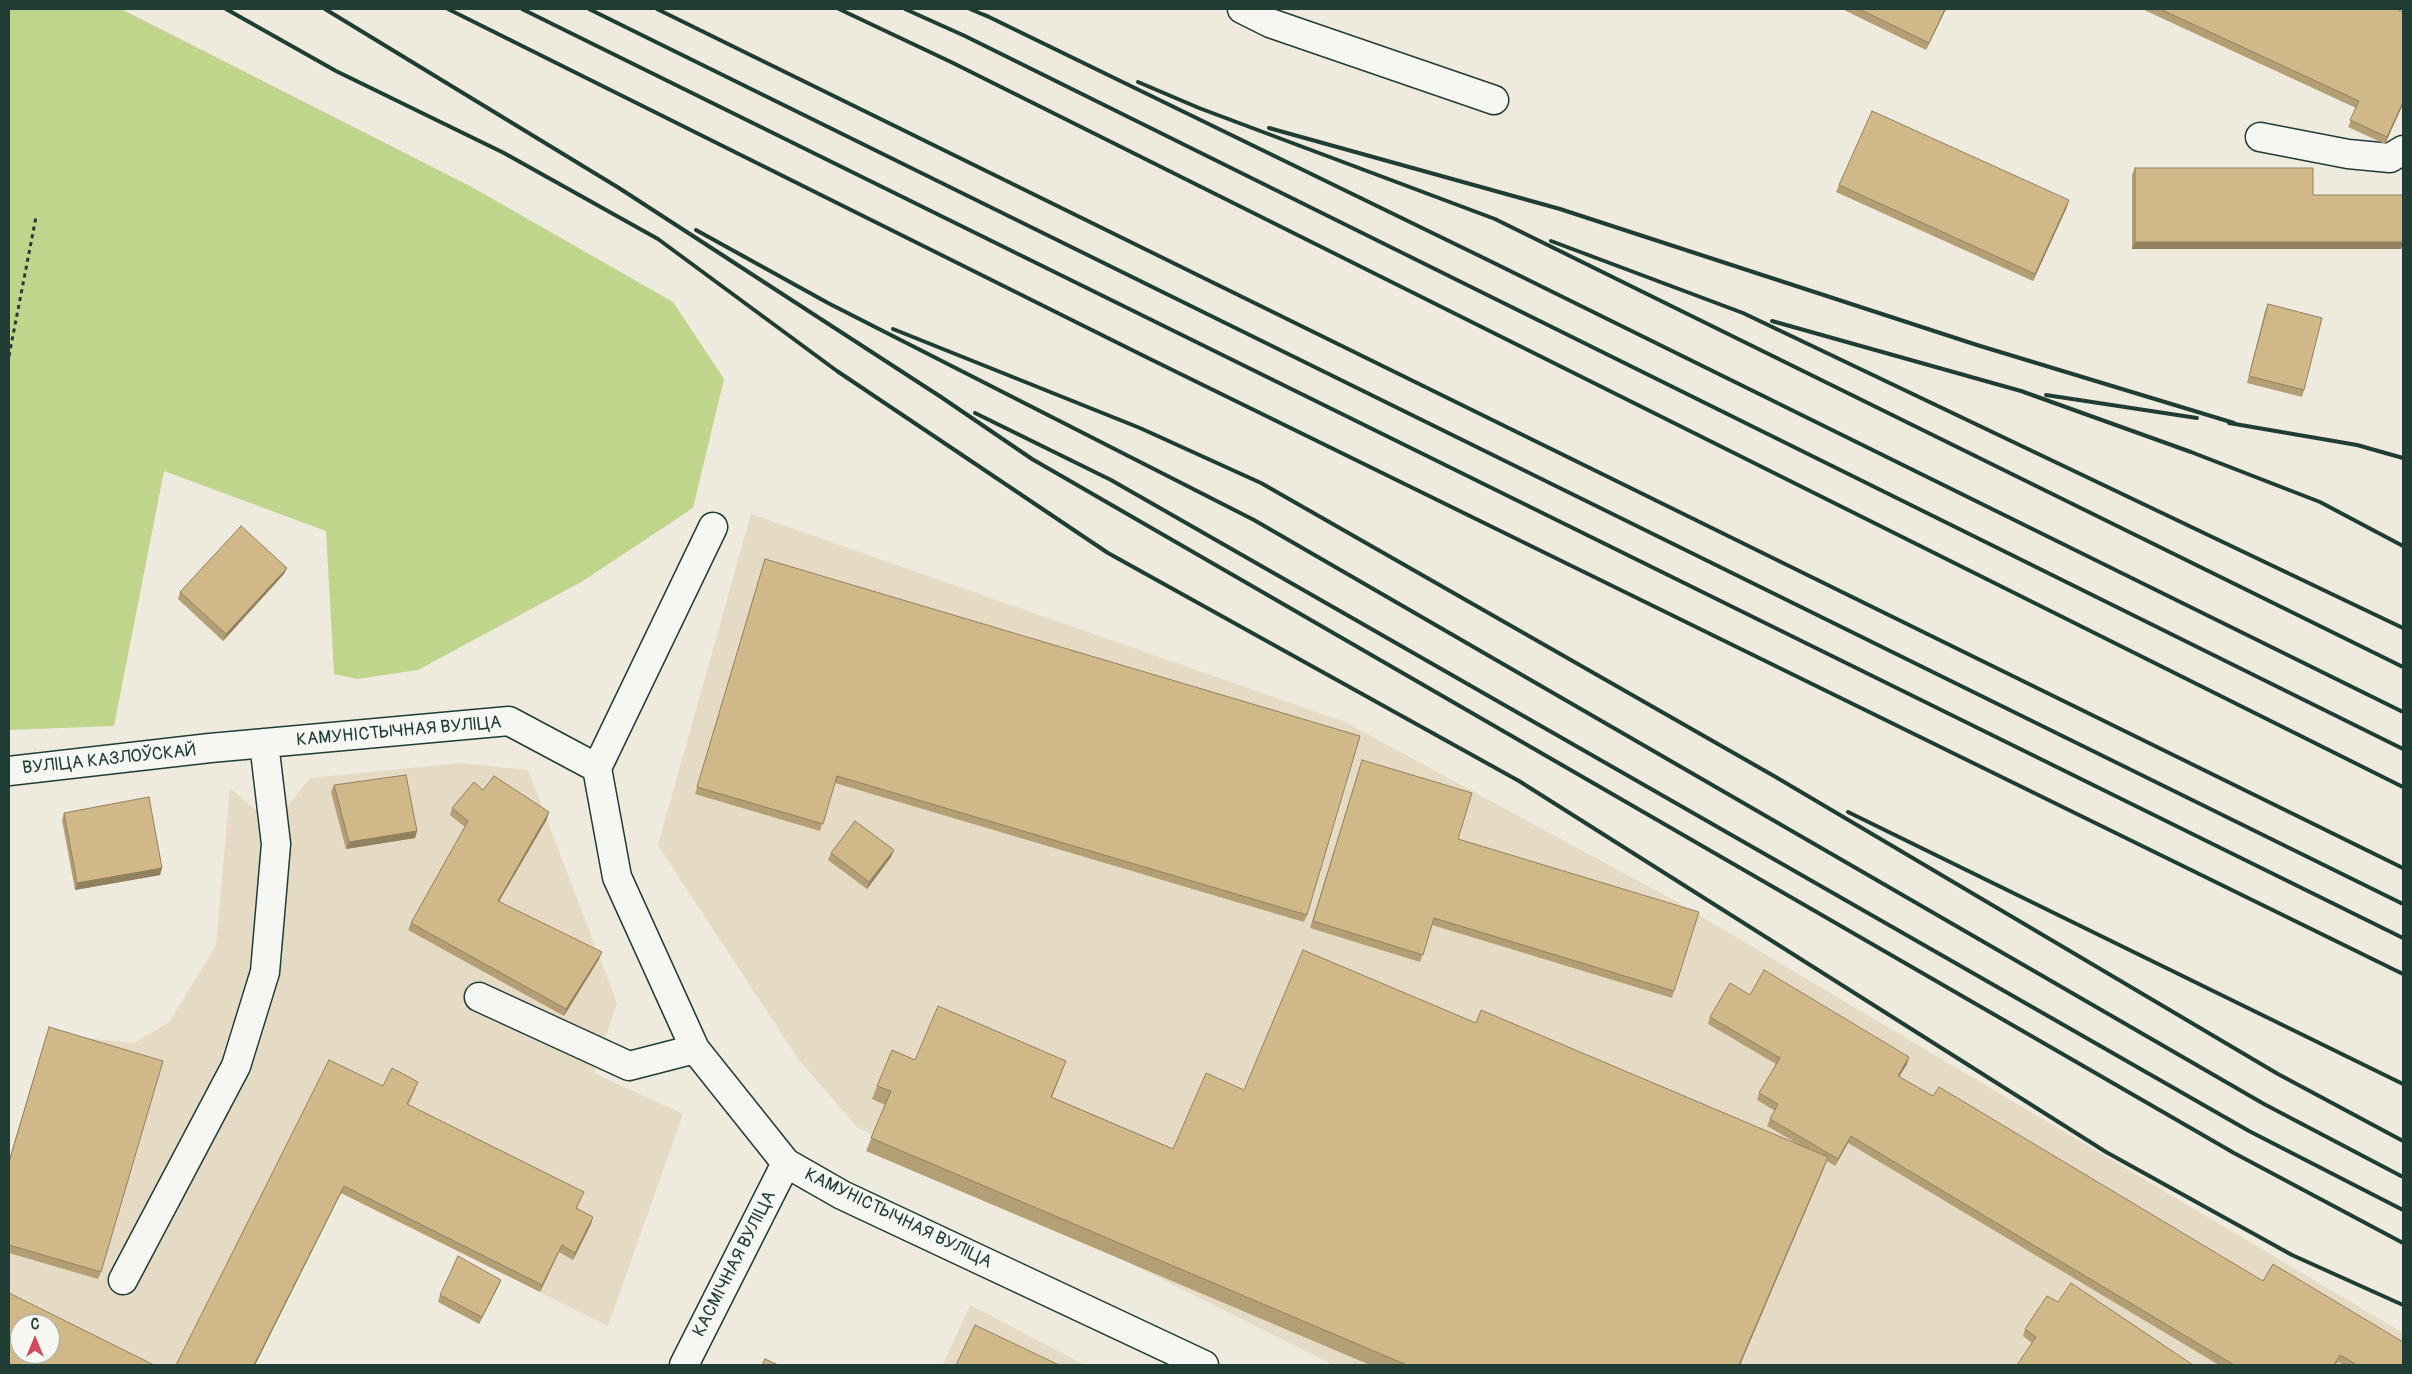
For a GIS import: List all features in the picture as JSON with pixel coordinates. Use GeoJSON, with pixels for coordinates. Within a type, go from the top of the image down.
{"type":"FeatureCollection","features":[{"type":"Feature","properties":{"kind":"street"},"geometry":{"type":"LineString","coordinates":[[1242,9],[1270,23],[1494,100]]}},
{"type":"Feature","properties":{"kind":"street"},"geometry":{"type":"LineString","coordinates":[[2260,138],[2348,154],[2390,158],[2403,150]]}},
{"type":"Feature","properties":{"kind":"street"},"geometry":{"type":"LineString","coordinates":[[597,768],[713,528]]}},
{"type":"Feature","properties":{"kind":"street","name":"КАМУНІСТЫЧНАЯ ВУЛІЦА"},"geometry":{"type":"LineString","coordinates":[[210,748],[509,721],[597,768],[617,877],[695,1048],[786,1163],[842,1195],[1204,1365]]}},
{"type":"Feature","properties":{"kind":"street"},"geometry":{"type":"LineString","coordinates":[[123,1280],[236,1066],[266,972],[276,844],[264,744]]}},
{"type":"Feature","properties":{"kind":"street","name":"ВУЛІЦА КАЗЛОЎСКАЙ"},"geometry":{"type":"LineString","coordinates":[[9,771],[210,748]]}},
{"type":"Feature","properties":{"kind":"street"},"geometry":{"type":"LineString","coordinates":[[479,996],[629,1066],[695,1048]]}},
{"type":"Feature","properties":{"kind":"street","name":"КАСМІЧНАЯ ВУЛІЦА"},"geometry":{"type":"LineString","coordinates":[[684,1365],[786,1163]]}},
{"type":"Feature","properties":{"kind":"path"},"geometry":{"type":"LineString","coordinates":[[9,356],[36,217]]}},
{"type":"Feature","properties":{"kind":"shaded area"},"geometry":{"type":"Polygon","coordinates":[[[751,514],[1345,722],[1677,902],[2403,1333],[2403,1365],[1334,1365],[858,1128],[798,1059],[658,845],[751,514]]]}},
{"type":"Feature","properties":{"kind":"shaded area"},"geometry":{"type":"Polygon","coordinates":[[[460,763],[528,770],[617,1003],[594,1073],[683,1114],[608,1326],[341,1193],[255,1365],[9,1365],[9,1160],[46,1034],[134,1043],[169,1022],[216,946],[230,788],[260,814],[284,810],[310,778],[460,763]]]}},
{"type":"Feature","properties":{"kind":"shaded area"},"geometry":{"type":"Polygon","coordinates":[[[970,1305],[1085,1365],[943,1365],[970,1305]]]}},
{"type":"Feature","properties":{"kind":"green space"},"geometry":{"type":"Polygon","coordinates":[[[9,9],[121,9],[470,186],[673,302],[724,379],[693,508],[583,581],[418,670],[357,679],[334,674],[326,531],[164,471],[114,726],[9,730],[9,9]]]}},
{"type":"Feature","properties":{"kind":"building"},"geometry":{"type":"Polygon","coordinates":[[[1859,9],[1945,9],[1929,43],[1859,9]]]}},
{"type":"Feature","properties":{"kind":"building"},"geometry":{"type":"Polygon","coordinates":[[[2160,9],[2396,9],[2403,12],[2403,102],[2387,137],[2350,120],[2359,101],[2160,9]]]}},
{"type":"Feature","properties":{"kind":"building"},"geometry":{"type":"Polygon","coordinates":[[[1872,111],[2069,200],[2035,274],[1839,185],[1872,111]]]}},
{"type":"Feature","properties":{"kind":"building"},"geometry":{"type":"Polygon","coordinates":[[[2135,168],[2313,168],[2313,195],[2403,195],[2403,242],[2135,242],[2135,168]]]}},
{"type":"Feature","properties":{"kind":"building"},"geometry":{"type":"Polygon","coordinates":[[[2268,304],[2322,318],[2304,390],[2249,376],[2268,304]]]}},
{"type":"Feature","properties":{"kind":"building"},"geometry":{"type":"Polygon","coordinates":[[[241,526],[287,568],[226,634],[180,592],[241,526]]]}},
{"type":"Feature","properties":{"kind":"building"},"geometry":{"type":"Polygon","coordinates":[[[765,559],[1360,736],[1307,915],[837,776],[823,824],[697,787],[765,559]]]}},
{"type":"Feature","properties":{"kind":"building"},"geometry":{"type":"Polygon","coordinates":[[[1362,760],[1472,793],[1458,839],[1699,912],[1674,991],[1434,918],[1423,955],[1313,921],[1362,760]]]}},
{"type":"Feature","properties":{"kind":"building"},"geometry":{"type":"Polygon","coordinates":[[[406,775],[417,831],[349,842],[334,785],[406,775]]]}},
{"type":"Feature","properties":{"kind":"building"},"geometry":{"type":"Polygon","coordinates":[[[494,776],[549,812],[498,901],[602,952],[566,1009],[411,923],[468,821],[452,808],[474,782],[483,790],[494,776]]]}},
{"type":"Feature","properties":{"kind":"building"},"geometry":{"type":"Polygon","coordinates":[[[149,797],[162,868],[77,883],[64,813],[149,797]]]}},
{"type":"Feature","properties":{"kind":"building"},"geometry":{"type":"Polygon","coordinates":[[[855,821],[894,850],[869,882],[831,853],[855,821]]]}},
{"type":"Feature","properties":{"kind":"building"},"geometry":{"type":"Polygon","coordinates":[[[1303,950],[1476,1023],[1481,1010],[1828,1157],[1739,1365],[1407,1365],[871,1138],[891,1091],[877,1086],[892,1050],[915,1060],[938,1006],[1066,1061],[1051,1097],[1173,1149],[1206,1073],[1244,1090],[1303,950]]]}},
{"type":"Feature","properties":{"kind":"building"},"geometry":{"type":"Polygon","coordinates":[[[1764,970],[1909,1057],[1898,1076],[1933,1096],[1939,1087],[2263,1281],[2273,1264],[2403,1342],[2403,1365],[2357,1365],[2340,1355],[2334,1365],[2234,1365],[1851,1136],[1838,1159],[1770,1119],[1778,1104],[1759,1093],[1780,1058],[1710,1017],[1730,983],[1750,995],[1764,970]]]}},
{"type":"Feature","properties":{"kind":"building"},"geometry":{"type":"Polygon","coordinates":[[[49,1027],[163,1061],[101,1272],[9,1245],[9,1162],[49,1027]]]}},
{"type":"Feature","properties":{"kind":"building"},"geometry":{"type":"Polygon","coordinates":[[[329,1060],[383,1086],[392,1068],[418,1082],[407,1104],[584,1192],[576,1208],[593,1217],[575,1253],[562,1245],[542,1285],[344,1186],[254,1365],[176,1365],[329,1060]]]}},
{"type":"Feature","properties":{"kind":"building"},"geometry":{"type":"Polygon","coordinates":[[[458,1256],[501,1280],[482,1317],[440,1295],[458,1256]]]}},
{"type":"Feature","properties":{"kind":"building"},"geometry":{"type":"Polygon","coordinates":[[[2071,1283],[2193,1365],[2017,1365],[2036,1337],[2025,1329],[2047,1296],[2058,1302],[2071,1283]]]}},
{"type":"Feature","properties":{"kind":"building"},"geometry":{"type":"Polygon","coordinates":[[[9,1293],[51,1314],[10,1314],[10,1364],[60,1364],[60,1318],[154,1365],[9,1365],[9,1293]]]}},
{"type":"Feature","properties":{"kind":"building"},"geometry":{"type":"Polygon","coordinates":[[[975,1325],[1059,1365],[956,1365],[975,1325]]]}},
{"type":"Feature","properties":{"kind":"building"},"geometry":{"type":"Polygon","coordinates":[[[765,1359],[778,1365],[762,1365],[765,1359]]]}},
{"type":"Feature","properties":{"kind":"railway"},"geometry":{"type":"LineString","coordinates":[[226,9],[336,71],[504,153],[658,239],[837,371],[1108,553],[1519,781],[2106,1152],[2292,1255],[2403,1305]]}},
{"type":"Feature","properties":{"kind":"railway"},"geometry":{"type":"LineString","coordinates":[[325,9],[619,188],[941,397],[1032,459],[2234,1153],[2403,1243]]}},
{"type":"Feature","properties":{"kind":"railway"},"geometry":{"type":"LineString","coordinates":[[448,9],[1146,357],[2403,974]]}},
{"type":"Feature","properties":{"kind":"railway"},"geometry":{"type":"LineString","coordinates":[[522,9],[2403,938]]}},
{"type":"Feature","properties":{"kind":"railway"},"geometry":{"type":"LineString","coordinates":[[589,9],[2403,904]]}},
{"type":"Feature","properties":{"kind":"railway"},"geometry":{"type":"LineString","coordinates":[[657,9],[2403,868]]}},
{"type":"Feature","properties":{"kind":"railway"},"geometry":{"type":"LineString","coordinates":[[839,9],[951,62],[2403,787]]}},
{"type":"Feature","properties":{"kind":"railway"},"geometry":{"type":"LineString","coordinates":[[905,9],[965,36],[2403,749]]}},
{"type":"Feature","properties":{"kind":"railway"},"geometry":{"type":"LineString","coordinates":[[970,9],[989,17]]}},
{"type":"Feature","properties":{"kind":"railway"},"geometry":{"type":"LineString","coordinates":[[985,15],[1492,262],[2403,712]]}},
{"type":"Feature","properties":{"kind":"railway"},"geometry":{"type":"LineString","coordinates":[[1138,82],[1199,108],[1495,219],[2403,667]]}},
{"type":"Feature","properties":{"kind":"railway"},"geometry":{"type":"LineString","coordinates":[[1269,128],[1560,209],[1977,345],[2234,423]]}},
{"type":"Feature","properties":{"kind":"railway"},"geometry":{"type":"LineString","coordinates":[[696,230],[828,303],[1254,520],[2264,1104],[2403,1177]]}},
{"type":"Feature","properties":{"kind":"railway"},"geometry":{"type":"LineString","coordinates":[[1551,241],[1743,313],[2403,628]]}},
{"type":"Feature","properties":{"kind":"railway"},"geometry":{"type":"LineString","coordinates":[[1772,321],[2021,391],[2191,452],[2320,502],[2403,546]]}},
{"type":"Feature","properties":{"kind":"railway"},"geometry":{"type":"LineString","coordinates":[[893,329],[1140,428],[1261,483],[1774,776],[2278,1074],[2403,1141]]}},
{"type":"Feature","properties":{"kind":"railway"},"geometry":{"type":"LineString","coordinates":[[2046,395],[2197,418]]}},
{"type":"Feature","properties":{"kind":"railway"},"geometry":{"type":"LineString","coordinates":[[975,413],[1111,480],[2249,1131],[2403,1210]]}},
{"type":"Feature","properties":{"kind":"railway"},"geometry":{"type":"LineString","coordinates":[[2229,423],[2357,445],[2403,458]]}},
{"type":"Feature","properties":{"kind":"railway"},"geometry":{"type":"LineString","coordinates":[[1848,812],[2403,1084]]}}]}
